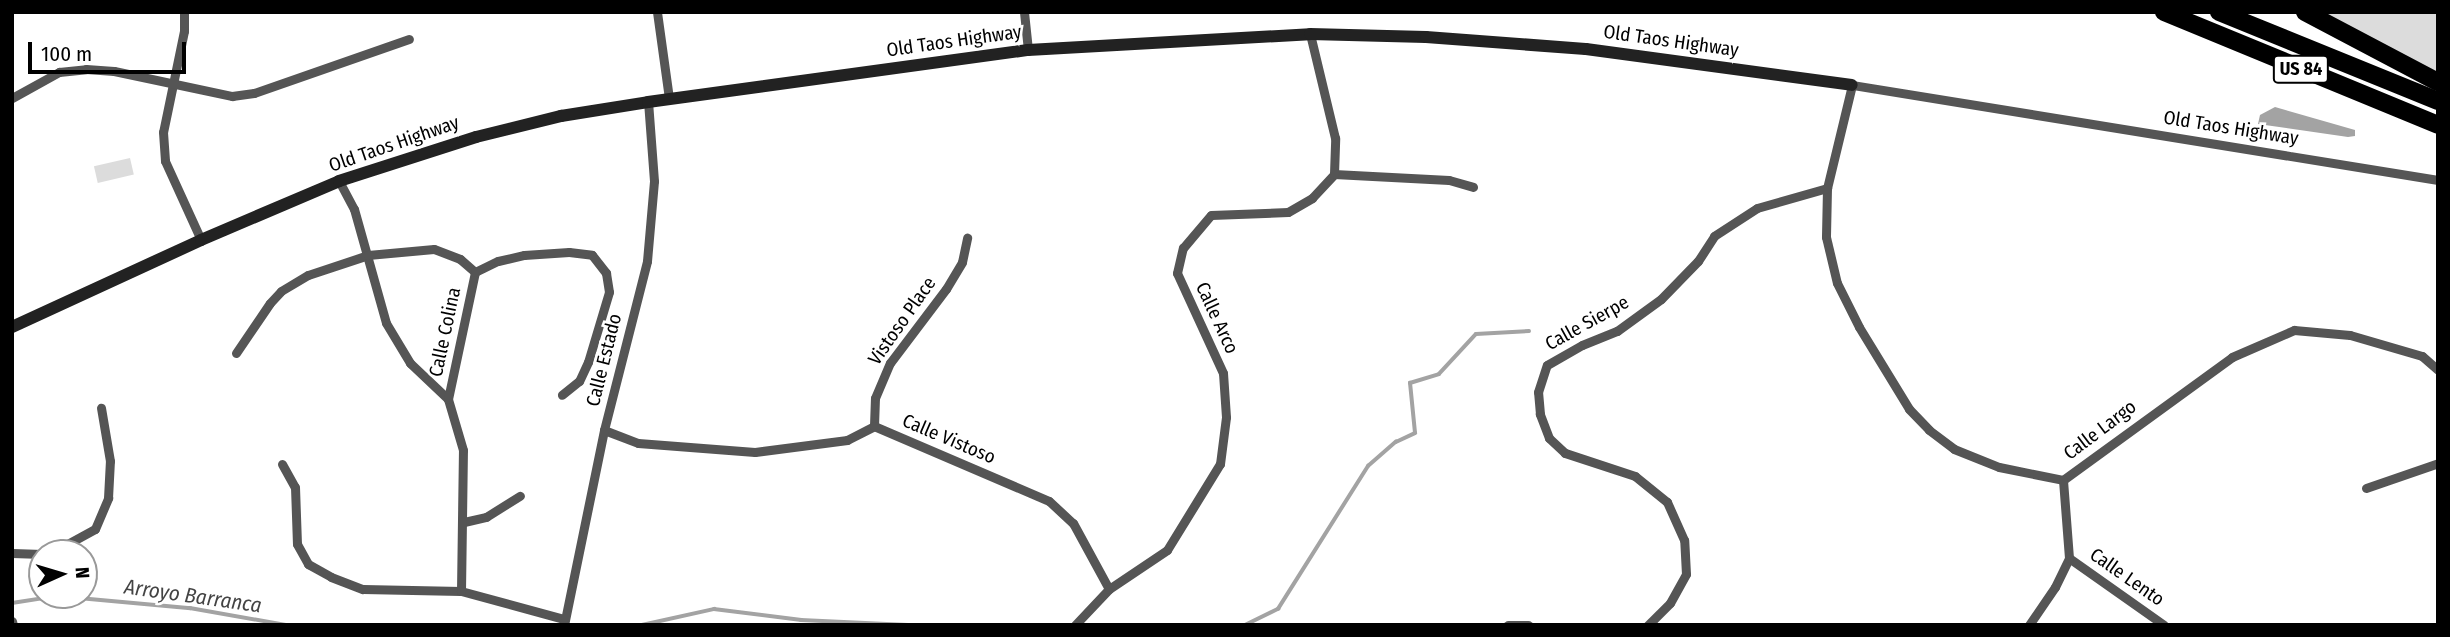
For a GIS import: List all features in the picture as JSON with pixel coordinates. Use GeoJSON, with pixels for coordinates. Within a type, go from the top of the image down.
{"type":"FeatureCollection","features":[{"type":"Feature","properties":{"kind":"highway","name":"US 84"},"geometry":{"type":"LineString","coordinates":[[2164,12],[2438,125]]}},
{"type":"Feature","properties":{"kind":"highway","name":"US 84"},"geometry":{"type":"LineString","coordinates":[[2219,12],[2438,101]]}},
{"type":"Feature","properties":{"kind":"highway"},"geometry":{"type":"LineString","coordinates":[[2305,12],[2438,82]]}},
{"type":"Feature","properties":{"kind":"street"},"geometry":{"type":"LineString","coordinates":[[184,12],[184,31],[163,132],[165,161],[201,240]]}},
{"type":"Feature","properties":{"kind":"street"},"geometry":{"type":"LineString","coordinates":[[657,12],[669,99]]}},
{"type":"Feature","properties":{"kind":"street"},"geometry":{"type":"LineString","coordinates":[[1024,12],[1028,50]]}},
{"type":"Feature","properties":{"kind":"street"},"geometry":{"type":"LineString","coordinates":[[1310,34],[1335,138],[1334,174],[1449,180],[1473,187]]}},
{"type":"Feature","properties":{"kind":"street","name":"Old Taos Highway"},"geometry":{"type":"LineString","coordinates":[[12,327],[201,240],[339,181],[476,136],[561,116],[648,102],[1028,50],[1310,34],[1426,37],[1586,49],[1852,85],[2438,180]]}},
{"type":"Feature","properties":{"kind":"street"},"geometry":{"type":"LineString","coordinates":[[12,98],[59,72],[86,69],[114,71],[232,96],[254,93],[410,39]]}},
{"type":"Feature","properties":{"kind":"street","name":"Calle Largo"},"geometry":{"type":"LineString","coordinates":[[1852,85],[1827,188],[1826,237],[1838,283],[1859,327],[1909,409],[1929,430],[1954,449],[1999,467],[2063,480],[2232,357],[2294,330],[2350,335],[2421,356],[2438,370]]}},
{"type":"Feature","properties":{"kind":"street","name":"Calle Estado"},"geometry":{"type":"LineString","coordinates":[[564,622],[604,430],[647,261],[654,181],[648,102]]}},
{"type":"Feature","properties":{"kind":"street","name":"Calle Arco"},"geometry":{"type":"LineString","coordinates":[[1075,625],[1109,589],[1167,550],[1220,464],[1227,417],[1223,373],[1177,273],[1183,248],[1211,215],[1288,212],[1312,198],[1334,174]]}},
{"type":"Feature","properties":{"kind":"street","name":"Calle Colina"},"geometry":{"type":"LineString","coordinates":[[339,181],[354,209],[386,323],[410,363],[448,399]]}},
{"type":"Feature","properties":{"kind":"street","name":"Calle Sierpe"},"geometry":{"type":"LineString","coordinates":[[1648,625],[1670,603],[1686,574],[1685,540],[1667,502],[1635,476],[1566,453],[1549,439],[1540,414],[1538,391],[1547,366],[1582,345],[1617,331],[1661,299],[1698,261],[1714,236],[1757,208],[1827,188]]}},
{"type":"Feature","properties":{"kind":"street","name":"Vistoso Place"},"geometry":{"type":"LineString","coordinates":[[874,426],[875,398],[890,363],[946,289],[962,262],[967,238]]}},
{"type":"Feature","properties":{"kind":"street","name":"Calle Colina"},"geometry":{"type":"LineString","coordinates":[[236,353],[281,291],[308,275],[368,255],[434,249],[460,259],[475,272]]}},
{"type":"Feature","properties":{"kind":"street","name":"Calle Colina"},"geometry":{"type":"LineString","coordinates":[[475,272],[498,261],[524,255],[569,252],[592,255],[606,273],[609,292],[588,362],[579,382],[562,395]]}},
{"type":"Feature","properties":{"kind":"street","name":"Calle Colina"},"geometry":{"type":"LineString","coordinates":[[461,591],[463,450],[448,399],[475,272]]}},
{"type":"Feature","properties":{"kind":"street"},"geometry":{"type":"LineString","coordinates":[[76,539],[95,528],[108,498],[110,461],[101,408]]}},
{"type":"Feature","properties":{"kind":"street","name":"Calle Vistoso"},"geometry":{"type":"LineString","coordinates":[[604,430],[638,443],[755,452],[847,440],[874,426],[1049,500],[1073,523],[1109,589]]}},
{"type":"Feature","properties":{"kind":"street"},"geometry":{"type":"LineString","coordinates":[[2366,488],[2438,463]]}},
{"type":"Feature","properties":{"kind":"street"},"geometry":{"type":"LineString","coordinates":[[282,464],[295,488],[297,544],[308,564],[331,577],[363,589],[461,591],[564,622]]}},
{"type":"Feature","properties":{"kind":"street"},"geometry":{"type":"LineString","coordinates":[[2029,625],[2055,587],[2069,558],[2063,480]]}},
{"type":"Feature","properties":{"kind":"street"},"geometry":{"type":"LineString","coordinates":[[464,522],[486,517],[520,496]]}},
{"type":"Feature","properties":{"kind":"street","name":"Calle Lento"},"geometry":{"type":"LineString","coordinates":[[2069,558],[2164,625]]}},
{"type":"Feature","properties":{"kind":"street"},"geometry":{"type":"LineString","coordinates":[[1508,625],[1528,625]]}},
{"type":"Feature","properties":{"kind":"shaded area"},"geometry":{"type":"Polygon","coordinates":[[[2321,12],[2438,12],[2438,73],[2321,12]]]}},
{"type":"Feature","properties":{"kind":"shaded area"},"geometry":{"type":"Polygon","coordinates":[[[2275,107],[2355,130],[2355,136],[2258,124],[2260,115],[2275,107]]]}},
{"type":"Feature","properties":{"kind":"shaded area"},"geometry":{"type":"Polygon","coordinates":[[[130,158],[134,175],[98,183],[94,166],[130,158]]]}},
{"type":"Feature","properties":{"kind":"waterway"},"geometry":{"type":"LineString","coordinates":[[1245,625],[1278,609],[1368,466],[1396,442],[1415,433],[1410,383],[1439,374],[1476,334],[1529,331]]}},
{"type":"Feature","properties":{"kind":"waterway","name":"Arroyo Barranca"},"geometry":{"type":"LineString","coordinates":[[12,603],[57,596],[190,608],[286,625]]}},
{"type":"Feature","properties":{"kind":"waterway","name":"Arroyo Barranca"},"geometry":{"type":"LineString","coordinates":[[642,625],[714,609],[801,620],[908,625]]}}]}
